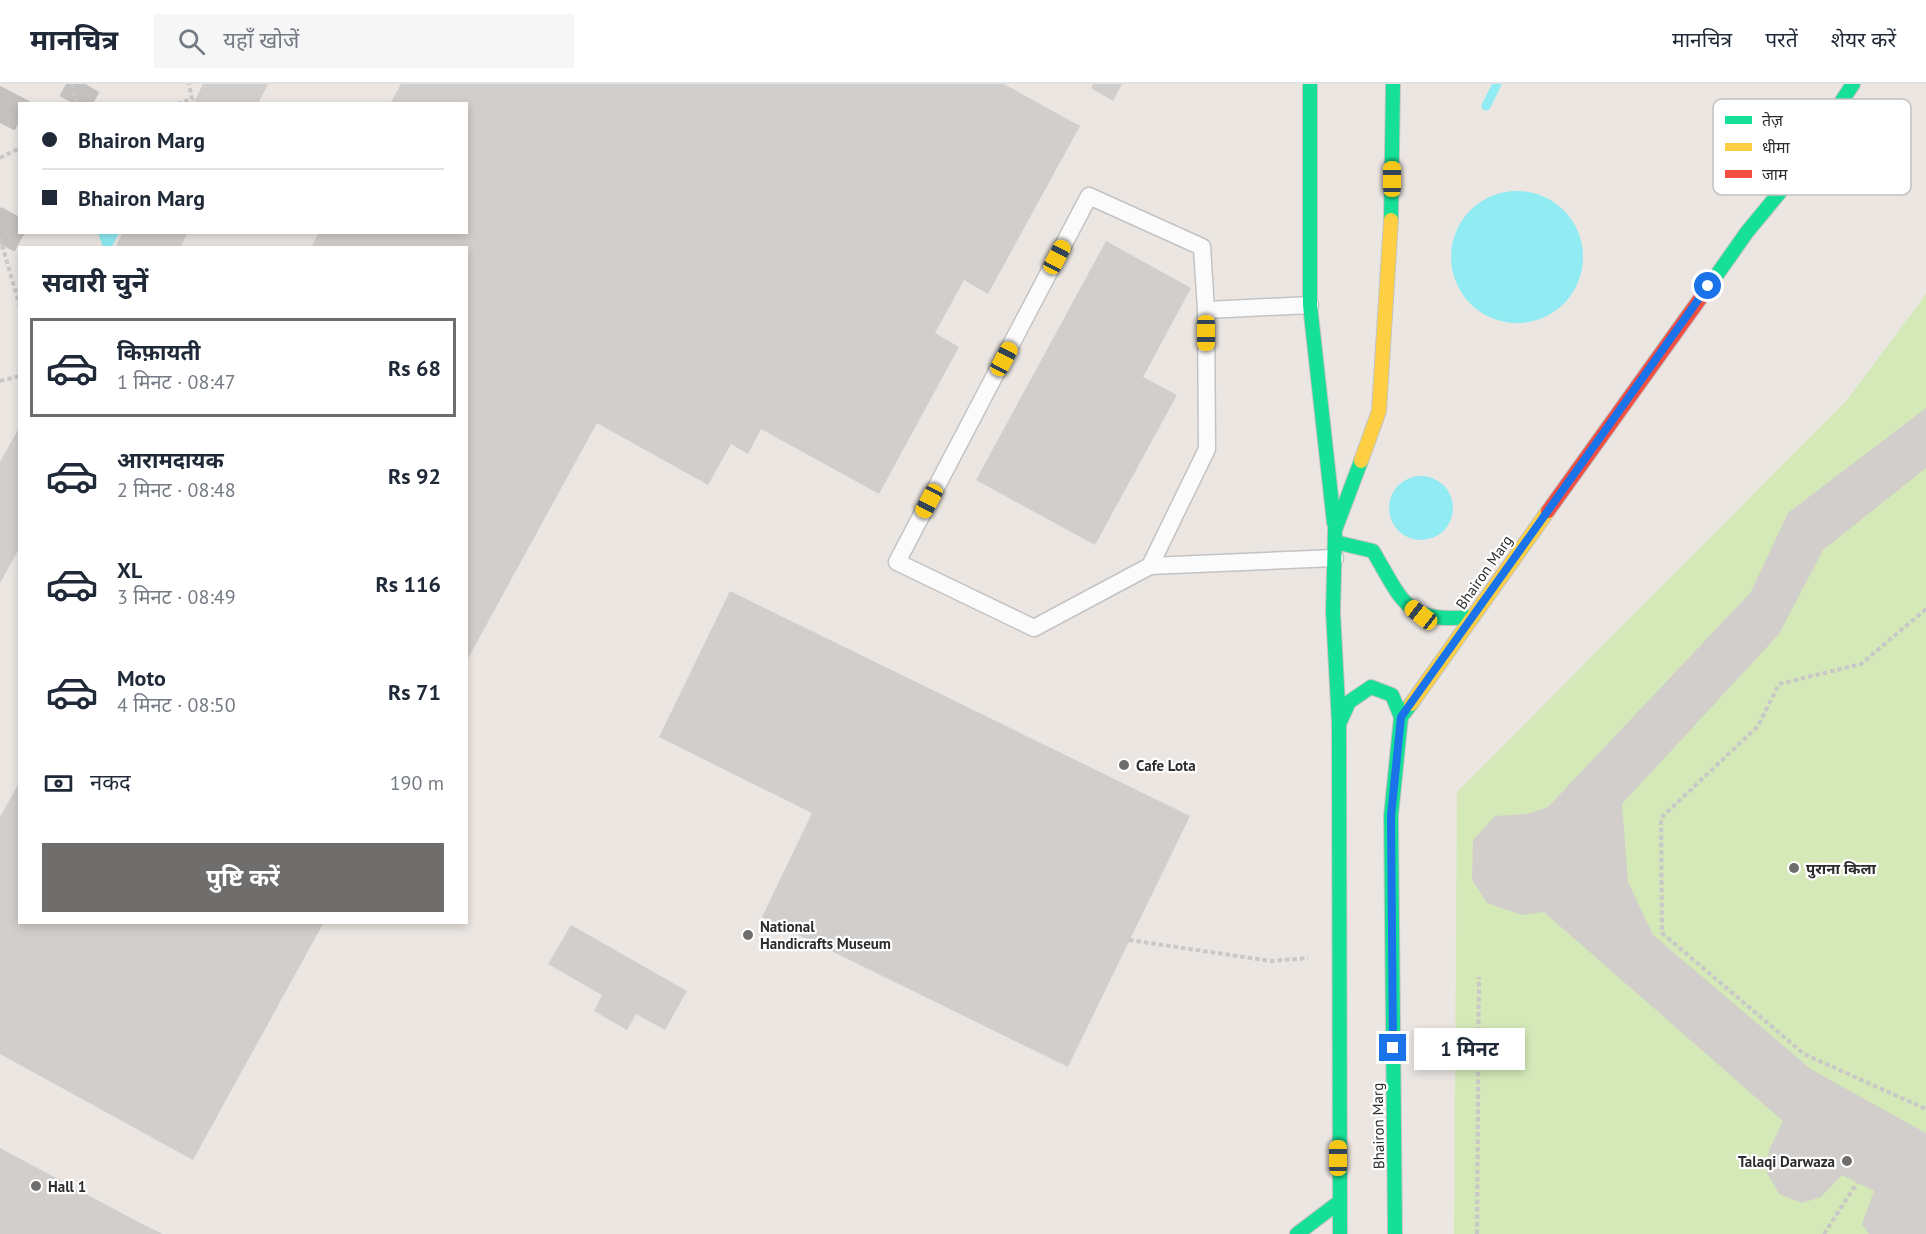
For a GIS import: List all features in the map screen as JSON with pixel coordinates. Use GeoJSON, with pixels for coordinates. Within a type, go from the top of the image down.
{"type":"FeatureCollection","features":[{"type":"Feature","properties":{"kind":"main road"},"geometry":{"type":"LineString","coordinates":[[1310,84],[1310,305],[1335,543],[1333,612],[1339,724],[1338,1203],[1340,1234]]}},
{"type":"Feature","properties":{"kind":"main road"},"geometry":{"type":"LineString","coordinates":[[1335,543],[1379,411],[1392,203],[1393,84]]}},
{"type":"Feature","properties":{"kind":"main road","name":"Bhairon Marg"},"geometry":{"type":"LineString","coordinates":[[1843,99],[1853,84]]}},
{"type":"Feature","properties":{"kind":"main road","name":"Bhairon Marg"},"geometry":{"type":"LineString","coordinates":[[1395,1234],[1391,816],[1401,717],[1747,232],[1778,195]]}},
{"type":"Feature","properties":{"kind":"main road"},"geometry":{"type":"LineString","coordinates":[[1335,543],[1373,551],[1404,602],[1421,615],[1436,619],[1473,617]]}},
{"type":"Feature","properties":{"kind":"main road"},"geometry":{"type":"LineString","coordinates":[[1339,724],[1349,702],[1371,687],[1386,689],[1395,698],[1401,717]]}},
{"type":"Feature","properties":{"kind":"main road"},"geometry":{"type":"LineString","coordinates":[[1297,1234],[1338,1203]]}},
{"type":"Feature","properties":{"kind":"lane"},"geometry":{"type":"LineString","coordinates":[[1150,567],[1207,449],[1206,310],[1202,247],[1089,196],[897,562],[1034,628],[1150,567],[1335,543]]}},
{"type":"Feature","properties":{"kind":"lane"},"geometry":{"type":"LineString","coordinates":[[1206,310],[1310,305]]}},
{"type":"Feature","properties":{"kind":"path"},"geometry":{"type":"LineString","coordinates":[[72,84],[76,102]]}},
{"type":"Feature","properties":{"kind":"path"},"geometry":{"type":"LineString","coordinates":[[183,102],[192,99],[189,84]]}},
{"type":"Feature","properties":{"kind":"path"},"geometry":{"type":"LineString","coordinates":[[0,158],[18,149]]}},
{"type":"Feature","properties":{"kind":"path"},"geometry":{"type":"LineString","coordinates":[[0,238],[18,300]]}},
{"type":"Feature","properties":{"kind":"path"},"geometry":{"type":"LineString","coordinates":[[0,381],[18,376]]}},
{"type":"Feature","properties":{"kind":"path"},"geometry":{"type":"LineString","coordinates":[[1926,609],[1861,664],[1779,684],[1758,726],[1661,818],[1662,933],[1804,1054],[1926,1109]]}},
{"type":"Feature","properties":{"kind":"path"},"geometry":{"type":"LineString","coordinates":[[1130,940],[1271,961],[1339,955]]}},
{"type":"Feature","properties":{"kind":"path"},"geometry":{"type":"LineString","coordinates":[[1477,1234],[1479,977]]}},
{"type":"Feature","properties":{"kind":"path"},"geometry":{"type":"LineString","coordinates":[[1824,1234],[1857,1183]]}},
{"type":"Feature","properties":{"kind":"green space"},"geometry":{"type":"Polygon","coordinates":[[[1926,294],[1926,1234],[1454,1234],[1457,792],[1847,400],[1926,294]]]}},
{"type":"Feature","properties":{"kind":"water"},"geometry":{"type":"Polygon","coordinates":[[[1517,191],[1542,196],[1564,210],[1578,232],[1583,257],[1578,282],[1564,304],[1542,318],[1517,323],[1492,318],[1470,304],[1456,282],[1451,257],[1456,232],[1470,210],[1492,196],[1517,191]]]}},
{"type":"Feature","properties":{"kind":"water"},"geometry":{"type":"Polygon","coordinates":[[[99,234],[118,234],[112,246],[103,246],[99,234]]]}},
{"type":"Feature","properties":{"kind":"water"},"geometry":{"type":"Polygon","coordinates":[[[1421,476],[1439,482],[1447,490],[1453,508],[1447,526],[1439,534],[1421,540],[1403,534],[1395,526],[1389,508],[1395,490],[1403,482],[1421,476]]]}},
{"type":"Feature","properties":{"kind":"building"},"geometry":{"type":"Polygon","coordinates":[[[203,84],[268,84],[259,102],[194,102],[203,84]]]}},
{"type":"Feature","properties":{"kind":"building"},"geometry":{"type":"Polygon","coordinates":[[[401,84],[1004,84],[1080,126],[988,294],[964,280],[935,333],[959,347],[879,494],[761,429],[748,454],[731,444],[708,485],[597,423],[468,658],[468,246],[312,246],[318,234],[468,234],[468,102],[391,102],[401,84]]]}},
{"type":"Feature","properties":{"kind":"building"},"geometry":{"type":"Polygon","coordinates":[[[1093,84],[1122,84],[1113,101],[1091,88],[1093,84]]]}},
{"type":"Feature","properties":{"kind":"building"},"geometry":{"type":"Polygon","coordinates":[[[122,234],[187,234],[181,246],[116,246],[122,234]]]}},
{"type":"Feature","properties":{"kind":"building"},"geometry":{"type":"Polygon","coordinates":[[[1106,241],[1191,288],[1143,377],[1177,395],[1095,545],[976,480],[1106,241]]]}},
{"type":"Feature","properties":{"kind":"building"},"geometry":{"type":"Polygon","coordinates":[[[1926,408],[1926,468],[1823,550],[1779,634],[1622,804],[1628,882],[1653,935],[1812,1070],[1926,1133],[1926,1234],[1869,1234],[1862,1224],[1874,1191],[1842,1175],[1821,1197],[1802,1203],[1779,1194],[1767,1173],[1769,1150],[1783,1121],[1544,912],[1522,915],[1487,903],[1472,880],[1473,840],[1495,816],[1528,814],[1548,807],[1751,592],[1788,513],[1926,408]]]}},
{"type":"Feature","properties":{"kind":"building"},"geometry":{"type":"Polygon","coordinates":[[[18,430],[18,551],[0,583],[0,462],[18,430]]]}},
{"type":"Feature","properties":{"kind":"building"},"geometry":{"type":"Polygon","coordinates":[[[730,591],[1190,816],[1068,1067],[762,917],[812,813],[659,737],[730,591]]]}},
{"type":"Feature","properties":{"kind":"building"},"geometry":{"type":"Polygon","coordinates":[[[18,785],[18,924],[323,924],[193,1160],[0,1054],[0,817],[18,785]]]}},
{"type":"Feature","properties":{"kind":"building"},"geometry":{"type":"Polygon","coordinates":[[[571,925],[687,991],[665,1030],[636,1014],[627,1030],[594,1011],[602,995],[548,964],[571,925]]]}},
{"type":"Feature","properties":{"kind":"building","name":"Hall 1"},"geometry":{"type":"Polygon","coordinates":[[[0,1148],[142,1224],[163,1234],[0,1234],[0,1148]]]}},
{"type":"Feature","properties":{"kind":"waterway"},"geometry":{"type":"LineString","coordinates":[[1486,106],[1497,84]]}},
{"type":"Feature","properties":{"kind":"tunnel"},"geometry":{"type":"LineString","coordinates":[[0,123],[20,84]]}},
{"type":"Feature","properties":{"kind":"tunnel"},"geometry":{"type":"LineString","coordinates":[[75,102],[85,84]]}},
{"type":"Feature","properties":{"kind":"tunnel"},"geometry":{"type":"LineString","coordinates":[[0,244],[18,211]]}},
{"type":"Feature","properties":{"kind":"traffic: fast"},"geometry":{"type":"LineString","coordinates":[[1310,84],[1310,305],[1334,523]]}},
{"type":"Feature","properties":{"kind":"traffic: fast"},"geometry":{"type":"LineString","coordinates":[[1391,220],[1393,84]]}},
{"type":"Feature","properties":{"kind":"traffic: fast"},"geometry":{"type":"LineString","coordinates":[[1843,99],[1853,84]]}},
{"type":"Feature","properties":{"kind":"traffic: fast"},"geometry":{"type":"LineString","coordinates":[[1702,296],[1747,232],[1778,195]]}},
{"type":"Feature","properties":{"kind":"traffic: fast"},"geometry":{"type":"LineString","coordinates":[[1340,1234],[1339,724],[1333,612],[1335,530],[1361,461]]}},
{"type":"Feature","properties":{"kind":"traffic: fast"},"geometry":{"type":"LineString","coordinates":[[1335,542],[1373,551],[1401,597],[1420,613],[1433,617],[1473,617]]}},
{"type":"Feature","properties":{"kind":"traffic: fast"},"geometry":{"type":"LineString","coordinates":[[1339,724],[1349,702],[1371,687],[1392,695],[1401,717]]}},
{"type":"Feature","properties":{"kind":"traffic: fast"},"geometry":{"type":"LineString","coordinates":[[1395,1234],[1391,816],[1401,717],[1411,704]]}},
{"type":"Feature","properties":{"kind":"traffic: fast"},"geometry":{"type":"LineString","coordinates":[[1297,1234],[1338,1203]]}},
{"type":"Feature","properties":{"kind":"traffic: slow"},"geometry":{"type":"LineString","coordinates":[[1361,461],[1379,411],[1391,220]]}},
{"type":"Feature","properties":{"kind":"traffic: slow"},"geometry":{"type":"LineString","coordinates":[[1411,704],[1548,511]]}},
{"type":"Feature","properties":{"kind":"traffic: jam"},"geometry":{"type":"LineString","coordinates":[[1548,511],[1702,296]]}},
{"type":"Feature","properties":{"kind":"place","name":"Cafe Lota"},"geometry":{"type":"Point","coordinates":[1124,765]}},
{"type":"Feature","properties":{"kind":"place","name":"पुराना किला"},"geometry":{"type":"Point","coordinates":[1794,868]}},
{"type":"Feature","properties":{"kind":"place","name":"National Handicrafts Museum"},"geometry":{"type":"Point","coordinates":[748,935]}},
{"type":"Feature","properties":{"kind":"place","name":"Talaqi Darwaza"},"geometry":{"type":"Point","coordinates":[1847,1161]}},
{"type":"Feature","properties":{"kind":"place","name":"Hall 1"},"geometry":{"type":"Point","coordinates":[36,1186]}},
{"type":"Feature","properties":{"kind":"route"},"geometry":{"type":"LineString","coordinates":[[1393,1048],[1391,816],[1401,717],[1708,286]]}}]}
